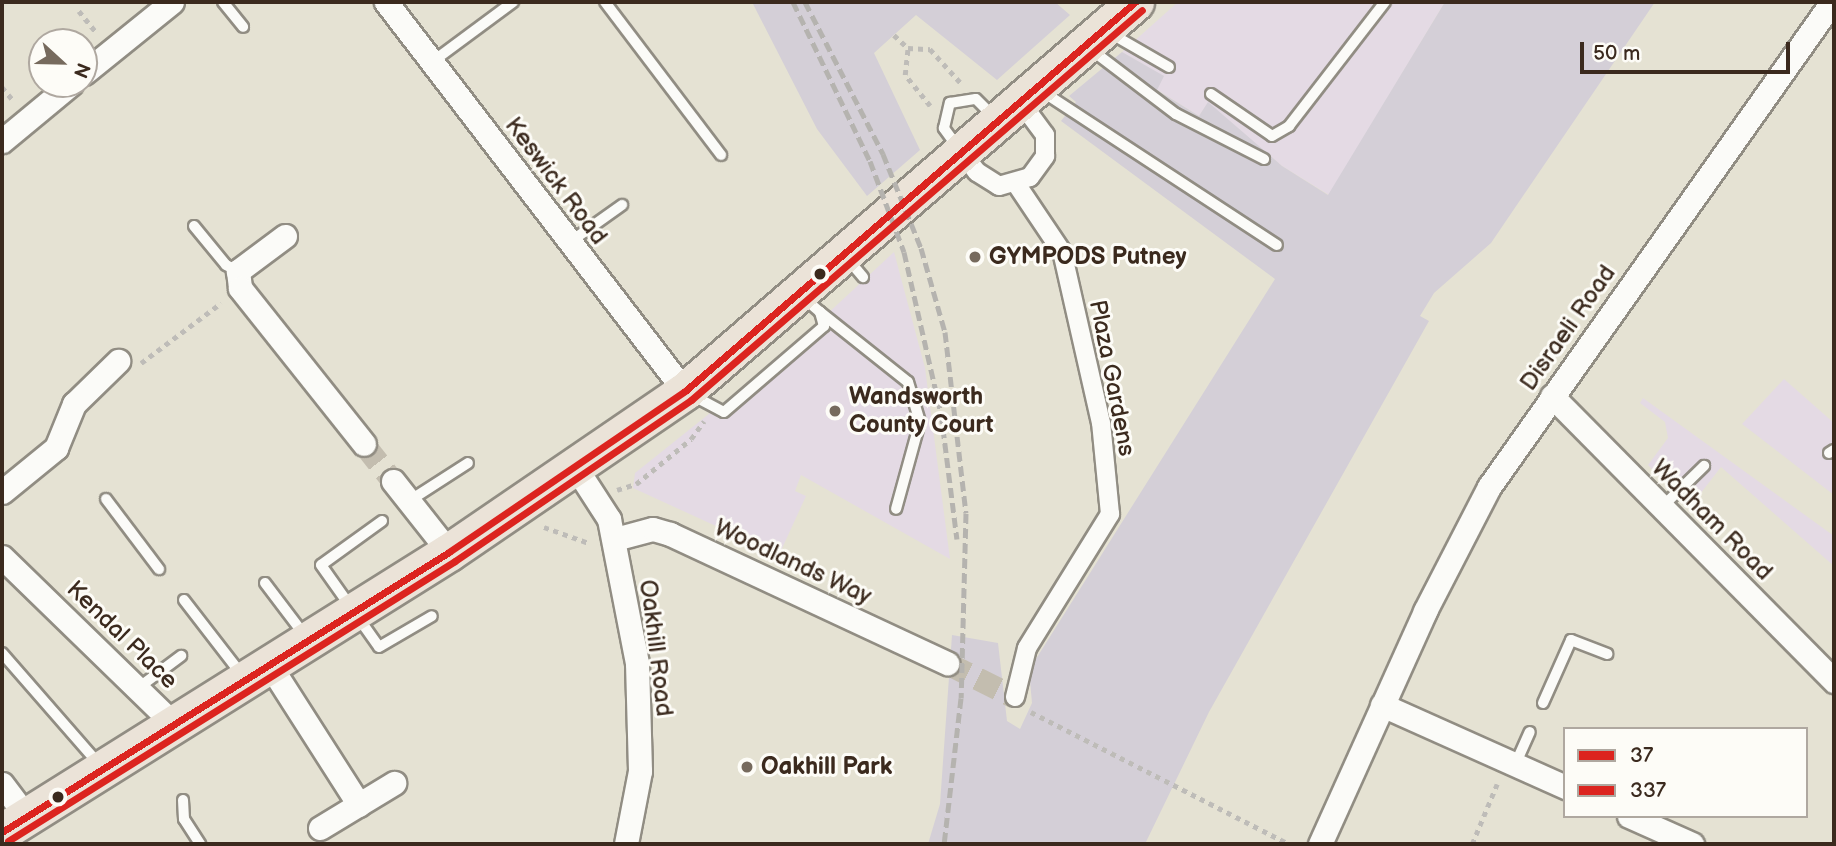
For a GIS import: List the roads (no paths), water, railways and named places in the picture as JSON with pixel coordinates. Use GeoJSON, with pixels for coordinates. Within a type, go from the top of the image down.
{"type":"FeatureCollection","features":[{"type":"Feature","properties":{"kind":"highway"},"geometry":{"type":"LineString","coordinates":[[14,824],[449,552],[576,468],[809,302],[853,265],[961,151],[1135,2]]}},
{"type":"Feature","properties":{"kind":"street"},"geometry":{"type":"LineString","coordinates":[[98,62],[172,2]]}},
{"type":"Feature","properties":{"kind":"street","name":"Keswick Road"},"geometry":{"type":"LineString","coordinates":[[386,2],[685,391]]}},
{"type":"Feature","properties":{"kind":"street","name":"Disraeli Road"},"geometry":{"type":"LineString","coordinates":[[1320,844],[1381,705],[1465,531],[1552,396],[1832,2]]}},
{"type":"Feature","properties":{"kind":"street"},"geometry":{"type":"LineString","coordinates":[[2,141],[54,98]]}},
{"type":"Feature","properties":{"kind":"street"},"geometry":{"type":"LineString","coordinates":[[961,151],[987,180],[1017,185],[1045,156],[1045,135],[1017,102]]}},
{"type":"Feature","properties":{"kind":"street","name":"Plaza Gardens"},"geometry":{"type":"LineString","coordinates":[[1015,697],[1027,648],[1110,514],[1101,424],[1062,252],[1017,185]]}},
{"type":"Feature","properties":{"kind":"street"},"geometry":{"type":"LineString","coordinates":[[285,236],[239,280],[364,444]]}},
{"type":"Feature","properties":{"kind":"street"},"geometry":{"type":"LineString","coordinates":[[2,492],[56,448],[74,404],[118,361]]}},
{"type":"Feature","properties":{"kind":"street","name":"Wadham Road"},"geometry":{"type":"LineString","coordinates":[[1552,396],[1834,681]]}},
{"type":"Feature","properties":{"kind":"street","name":"Oakhill Road"},"geometry":{"type":"LineString","coordinates":[[576,468],[615,539],[639,688],[637,807],[626,844]]}},
{"type":"Feature","properties":{"kind":"street"},"geometry":{"type":"LineString","coordinates":[[393,481],[449,552]]}},
{"type":"Feature","properties":{"kind":"street","name":"Woodlands Way"},"geometry":{"type":"LineString","coordinates":[[615,539],[653,529],[670,534],[947,663]]}},
{"type":"Feature","properties":{"kind":"street","name":"Kendal Place"},"geometry":{"type":"LineString","coordinates":[[2,557],[174,724]]}},
{"type":"Feature","properties":{"kind":"street"},"geometry":{"type":"LineString","coordinates":[[257,672],[359,805]]}},
{"type":"Feature","properties":{"kind":"street"},"geometry":{"type":"LineString","coordinates":[[1381,705],[1563,786]]}},
{"type":"Feature","properties":{"kind":"street"},"geometry":{"type":"LineString","coordinates":[[320,828],[394,783]]}},
{"type":"Feature","properties":{"kind":"street"},"geometry":{"type":"LineString","coordinates":[[2,784],[14,824]]}},
{"type":"Feature","properties":{"kind":"street"},"geometry":{"type":"LineString","coordinates":[[1634,818],[1692,844]]}},
{"type":"Feature","properties":{"kind":"lane"},"geometry":{"type":"LineString","coordinates":[[223,2],[243,27]]}},
{"type":"Feature","properties":{"kind":"lane"},"geometry":{"type":"LineString","coordinates":[[432,62],[513,2]]}},
{"type":"Feature","properties":{"kind":"lane"},"geometry":{"type":"LineString","coordinates":[[605,2],[721,155]]}},
{"type":"Feature","properties":{"kind":"lane"},"geometry":{"type":"LineString","coordinates":[[1211,94],[1272,136],[1289,126],[1385,2]]}},
{"type":"Feature","properties":{"kind":"lane"},"geometry":{"type":"LineString","coordinates":[[1093,36],[1170,67]]}},
{"type":"Feature","properties":{"kind":"lane"},"geometry":{"type":"LineString","coordinates":[[1093,36],[1176,114],[1265,159]]}},
{"type":"Feature","properties":{"kind":"lane"},"geometry":{"type":"LineString","coordinates":[[961,151],[944,128],[944,114],[962,97],[1017,102],[1277,245]]}},
{"type":"Feature","properties":{"kind":"lane"},"geometry":{"type":"LineString","coordinates":[[570,242],[622,205]]}},
{"type":"Feature","properties":{"kind":"lane"},"geometry":{"type":"LineString","coordinates":[[194,226],[239,280]]}},
{"type":"Feature","properties":{"kind":"lane"},"geometry":{"type":"LineString","coordinates":[[809,302],[908,382],[920,422],[896,509]]}},
{"type":"Feature","properties":{"kind":"lane"},"geometry":{"type":"LineString","coordinates":[[409,502],[468,463]]}},
{"type":"Feature","properties":{"kind":"lane"},"geometry":{"type":"LineString","coordinates":[[1662,507],[1703,466]]}},
{"type":"Feature","properties":{"kind":"lane"},"geometry":{"type":"LineString","coordinates":[[106,499],[159,569]]}},
{"type":"Feature","properties":{"kind":"lane"},"geometry":{"type":"LineString","coordinates":[[382,521],[321,565],[379,647],[432,615]]}},
{"type":"Feature","properties":{"kind":"lane"},"geometry":{"type":"LineString","coordinates":[[265,583],[309,640]]}},
{"type":"Feature","properties":{"kind":"lane"},"geometry":{"type":"LineString","coordinates":[[184,600],[257,672]]}},
{"type":"Feature","properties":{"kind":"lane"},"geometry":{"type":"LineString","coordinates":[[1543,703],[1571,640],[1607,654]]}},
{"type":"Feature","properties":{"kind":"lane"},"geometry":{"type":"LineString","coordinates":[[2,653],[103,769]]}},
{"type":"Feature","properties":{"kind":"lane"},"geometry":{"type":"LineString","coordinates":[[138,688],[181,656]]}},
{"type":"Feature","properties":{"kind":"lane"},"geometry":{"type":"LineString","coordinates":[[1510,763],[1530,732]]}},
{"type":"Feature","properties":{"kind":"lane"},"geometry":{"type":"LineString","coordinates":[[183,800],[184,819],[200,844]]}},
{"type":"Feature","properties":{"kind":"tunnel"},"geometry":{"type":"LineString","coordinates":[[364,444],[393,481]]}},
{"type":"Feature","properties":{"kind":"tunnel"},"geometry":{"type":"LineString","coordinates":[[947,663],[1015,697]]}},
{"type":"Feature","properties":{"kind":"railway"},"geometry":{"type":"LineString","coordinates":[[793,2],[870,161],[904,252],[941,413],[957,539]]}},
{"type":"Feature","properties":{"kind":"railway"},"geometry":{"type":"LineString","coordinates":[[805,2],[883,154],[921,248],[945,332],[966,513],[961,698],[944,844]]}},
{"type":"Feature","properties":{"kind":"place","name":"GYMPODS Putney"},"geometry":{"type":"Point","coordinates":[975,257]}},
{"type":"Feature","properties":{"kind":"place","name":"Wandsworth County Court"},"geometry":{"type":"Point","coordinates":[835,411]}},
{"type":"Feature","properties":{"kind":"place","name":"Oakhill Park"},"geometry":{"type":"Point","coordinates":[747,767]}}]}
